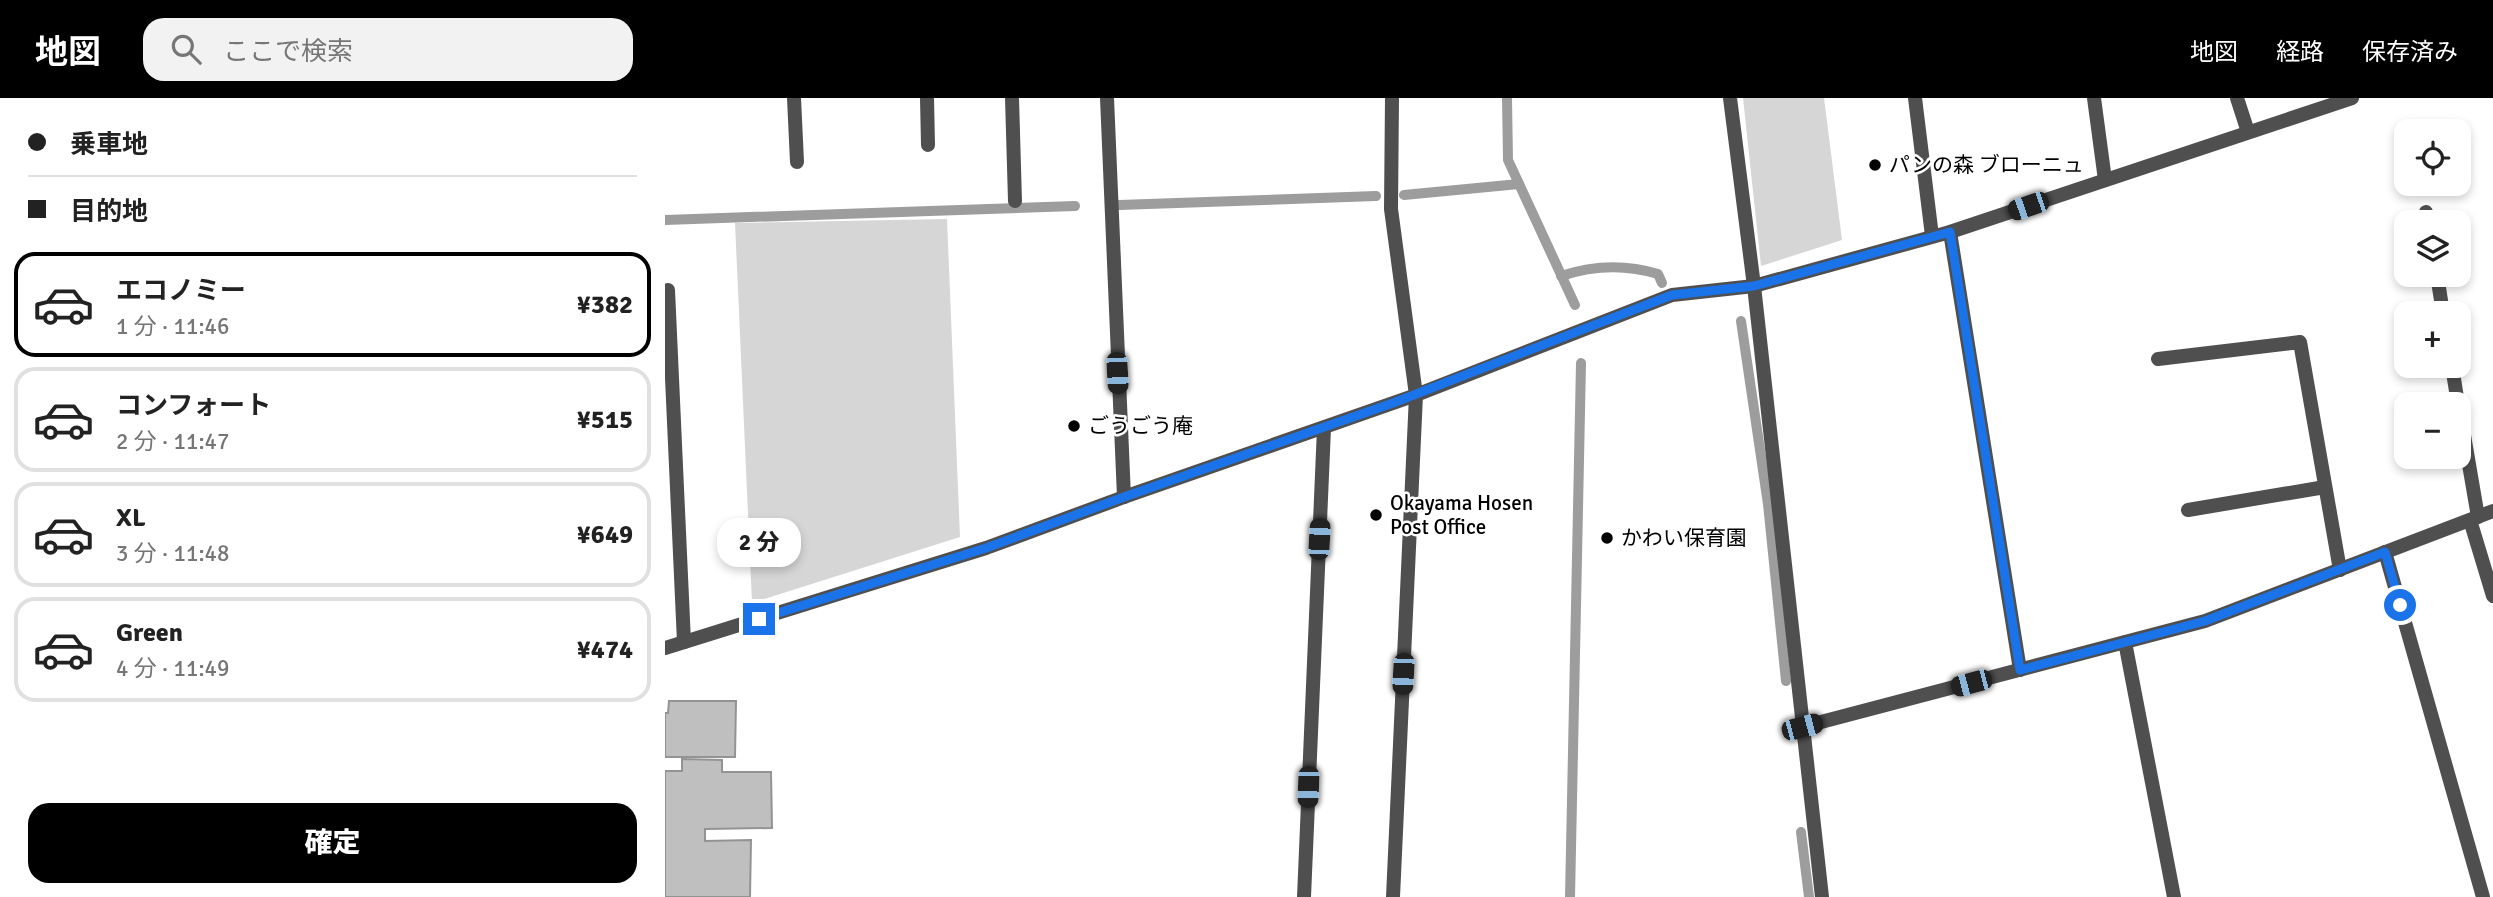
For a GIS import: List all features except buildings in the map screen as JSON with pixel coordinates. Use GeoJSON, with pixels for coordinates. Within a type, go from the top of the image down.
{"type":"FeatureCollection","features":[{"type":"Feature","properties":{"kind":"street"},"geometry":{"type":"LineString","coordinates":[[794,98],[797,162]]}},
{"type":"Feature","properties":{"kind":"street"},"geometry":{"type":"LineString","coordinates":[[927,98],[928,145]]}},
{"type":"Feature","properties":{"kind":"street"},"geometry":{"type":"LineString","coordinates":[[1012,98],[1015,201]]}},
{"type":"Feature","properties":{"kind":"street"},"geometry":{"type":"LineString","coordinates":[[1107,98],[1124,497]]}},
{"type":"Feature","properties":{"kind":"street"},"geometry":{"type":"LineString","coordinates":[[1392,98],[1391,209],[1416,395],[1393,897]]}},
{"type":"Feature","properties":{"kind":"street"},"geometry":{"type":"LineString","coordinates":[[1730,98],[1754,286],[1822,897]]}},
{"type":"Feature","properties":{"kind":"street"},"geometry":{"type":"LineString","coordinates":[[1915,98],[1932,236]]}},
{"type":"Feature","properties":{"kind":"street"},"geometry":{"type":"LineString","coordinates":[[2094,98],[2105,180]]}},
{"type":"Feature","properties":{"kind":"street"},"geometry":{"type":"LineString","coordinates":[[2237,98],[2248,132]]}},
{"type":"Feature","properties":{"kind":"street"},"geometry":{"type":"LineString","coordinates":[[665,648],[986,548],[1124,497],[1324,429],[1672,295],[1754,286],[1950,232],[2352,98]]}},
{"type":"Feature","properties":{"kind":"street"},"geometry":{"type":"LineString","coordinates":[[1950,232],[2020,670]]}},
{"type":"Feature","properties":{"kind":"street"},"geometry":{"type":"LineString","coordinates":[[668,290],[684,642]]}},
{"type":"Feature","properties":{"kind":"street"},"geometry":{"type":"LineString","coordinates":[[2158,359],[2300,342],[2340,569]]}},
{"type":"Feature","properties":{"kind":"street"},"geometry":{"type":"LineString","coordinates":[[1304,897],[1324,429]]}},
{"type":"Feature","properties":{"kind":"street"},"geometry":{"type":"LineString","coordinates":[[2467,469],[2474,518],[2493,596]]}},
{"type":"Feature","properties":{"kind":"street"},"geometry":{"type":"LineString","coordinates":[[2188,510],[2325,487]]}},
{"type":"Feature","properties":{"kind":"street"},"geometry":{"type":"LineString","coordinates":[[1802,727],[2205,621],[2493,511]]}},
{"type":"Feature","properties":{"kind":"street"},"geometry":{"type":"LineString","coordinates":[[2385,552],[2483,897]]}},
{"type":"Feature","properties":{"kind":"street"},"geometry":{"type":"LineString","coordinates":[[2125,642],[2174,897]]}},
{"type":"Feature","properties":{"kind":"shaded area"},"geometry":{"type":"Polygon","coordinates":[[[1743,98],[1824,98],[1842,240],[1761,266],[1743,98]]]}},
{"type":"Feature","properties":{"kind":"shaded area"},"geometry":{"type":"Polygon","coordinates":[[[947,219],[960,537],[752,603],[735,223],[947,219]]]}},
{"type":"Feature","properties":{"kind":"waterway"},"geometry":{"type":"LineString","coordinates":[[1507,98],[1508,160],[1575,305]]}},
{"type":"Feature","properties":{"kind":"waterway"},"geometry":{"type":"LineString","coordinates":[[1404,195],[1519,184]]}},
{"type":"Feature","properties":{"kind":"waterway"},"geometry":{"type":"LineString","coordinates":[[1119,205],[1376,196]]}},
{"type":"Feature","properties":{"kind":"waterway"},"geometry":{"type":"LineString","coordinates":[[665,220],[1075,206]]}},
{"type":"Feature","properties":{"kind":"waterway"},"geometry":{"type":"LineString","coordinates":[[1561,276],[1597,268],[1622,267],[1658,274],[1662,283]]}},
{"type":"Feature","properties":{"kind":"waterway"},"geometry":{"type":"LineString","coordinates":[[1741,321],[1768,504],[1786,681]]}},
{"type":"Feature","properties":{"kind":"waterway"},"geometry":{"type":"LineString","coordinates":[[1570,897],[1581,363]]}},
{"type":"Feature","properties":{"kind":"waterway"},"geometry":{"type":"LineString","coordinates":[[1801,832],[1809,897]]}},
{"type":"Feature","properties":{"kind":"place","name":"パンの森 ブローニュ"},"geometry":{"type":"Point","coordinates":[1875,165]}},
{"type":"Feature","properties":{"kind":"place","name":"ごうごう庵"},"geometry":{"type":"Point","coordinates":[1074,426]}},
{"type":"Feature","properties":{"kind":"place","name":"Okayama Hosen Post Office"},"geometry":{"type":"Point","coordinates":[1376,515]}},
{"type":"Feature","properties":{"kind":"place","name":"かわい保育園"},"geometry":{"type":"Point","coordinates":[1607,538]}},
{"type":"Feature","properties":{"kind":"route"},"geometry":{"type":"LineString","coordinates":[[759,619],[986,548],[1124,497],[1324,429],[1672,295],[1754,286],[1950,232],[2020,670],[2205,621],[2385,552],[2400,605]]}}]}
